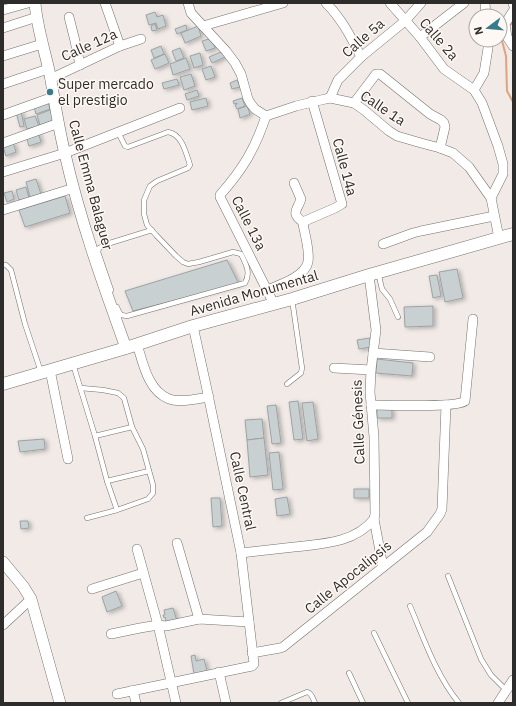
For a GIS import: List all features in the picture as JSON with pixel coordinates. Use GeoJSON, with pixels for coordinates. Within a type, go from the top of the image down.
{"type":"FeatureCollection","features":[{"type":"Feature","properties":{"kind":"main road","name":"Avenida Monumental"},"geometry":{"type":"LineString","coordinates":[[3,384],[193,326],[292,299],[513,234]]}},
{"type":"Feature","properties":{"kind":"street"},"geometry":{"type":"LineString","coordinates":[[3,10],[28,3]]}},
{"type":"Feature","properties":{"kind":"street","name":"Calle Emma Balaguer"},"geometry":{"type":"LineString","coordinates":[[35,3],[64,153],[97,267],[131,346]]}},
{"type":"Feature","properties":{"kind":"street"},"geometry":{"type":"LineString","coordinates":[[105,3],[120,46]]}},
{"type":"Feature","properties":{"kind":"street"},"geometry":{"type":"LineString","coordinates":[[188,3],[191,13],[226,51],[238,69],[251,104],[255,109],[266,116]]}},
{"type":"Feature","properties":{"kind":"street"},"geometry":{"type":"LineString","coordinates":[[203,26],[283,3]]}},
{"type":"Feature","properties":{"kind":"street"},"geometry":{"type":"LineString","coordinates":[[326,3],[344,25],[361,57]]}},
{"type":"Feature","properties":{"kind":"street","name":"Calle 2a"},"geometry":{"type":"LineString","coordinates":[[390,3],[420,37],[444,69],[474,90],[482,103],[503,164],[503,174],[491,198]]}},
{"type":"Feature","properties":{"kind":"street","name":"Calle 5a"},"geometry":{"type":"LineString","coordinates":[[330,98],[336,82],[361,57],[405,21],[421,3]]}},
{"type":"Feature","properties":{"kind":"street"},"geometry":{"type":"LineString","coordinates":[[420,37],[464,3]]}},
{"type":"Feature","properties":{"kind":"street"},"geometry":{"type":"LineString","coordinates":[[513,11],[505,24],[507,37],[513,46]]}},
{"type":"Feature","properties":{"kind":"street"},"geometry":{"type":"LineString","coordinates":[[3,28],[37,17]]}},
{"type":"Feature","properties":{"kind":"street"},"geometry":{"type":"LineString","coordinates":[[69,17],[76,41],[80,65]]}},
{"type":"Feature","properties":{"kind":"street","name":"Calle 12a"},"geometry":{"type":"LineString","coordinates":[[3,84],[49,74],[80,65],[120,46],[141,39]]}},
{"type":"Feature","properties":{"kind":"street"},"geometry":{"type":"LineString","coordinates":[[3,56],[42,44]]}},
{"type":"Feature","properties":{"kind":"street"},"geometry":{"type":"LineString","coordinates":[[474,90],[484,73],[488,48]]}},
{"type":"Feature","properties":{"kind":"street"},"geometry":{"type":"LineString","coordinates":[[354,102],[376,74],[380,74],[430,114],[444,123],[445,127],[440,148]]}},
{"type":"Feature","properties":{"kind":"street"},"geometry":{"type":"LineString","coordinates":[[3,115],[53,97]]}},
{"type":"Feature","properties":{"kind":"street","name":"Calle 1a"},"geometry":{"type":"LineString","coordinates":[[266,116],[312,101],[330,98],[354,102],[397,136],[456,154],[469,167],[491,198],[498,238]]}},
{"type":"Feature","properties":{"kind":"street","name":"Calle 14a"},"geometry":{"type":"LineString","coordinates":[[304,223],[342,204],[312,101]]}},
{"type":"Feature","properties":{"kind":"street"},"geometry":{"type":"LineString","coordinates":[[3,172],[64,153],[180,108]]}},
{"type":"Feature","properties":{"kind":"street","name":"Calle 13a"},"geometry":{"type":"LineString","coordinates":[[266,116],[251,153],[238,174],[220,197],[274,304]]}},
{"type":"Feature","properties":{"kind":"street"},"geometry":{"type":"LineString","coordinates":[[3,143],[59,123]]}},
{"type":"Feature","properties":{"kind":"street"},"geometry":{"type":"LineString","coordinates":[[267,290],[296,276],[306,268],[308,261],[304,223],[299,220],[296,215],[296,208],[301,199],[294,183]]}},
{"type":"Feature","properties":{"kind":"street"},"geometry":{"type":"LineString","coordinates":[[3,210],[74,188]]}},
{"type":"Feature","properties":{"kind":"street"},"geometry":{"type":"LineString","coordinates":[[383,244],[413,233],[494,216]]}},
{"type":"Feature","properties":{"kind":"street","name":"Calle Génesis"},"geometry":{"type":"LineString","coordinates":[[374,274],[376,330],[370,392],[374,437],[374,519],[383,567]]}},
{"type":"Feature","properties":{"kind":"street"},"geometry":{"type":"LineString","coordinates":[[371,405],[446,405],[463,403],[465,401],[472,320]]}},
{"type":"Feature","properties":{"kind":"street","name":"Calle Central"},"geometry":{"type":"LineString","coordinates":[[193,326],[209,396],[241,554],[254,664],[252,666],[219,672]]}},
{"type":"Feature","properties":{"kind":"street"},"geometry":{"type":"LineString","coordinates":[[131,346],[154,388],[159,393],[169,399],[179,400],[189,400],[209,396]]}},
{"type":"Feature","properties":{"kind":"street"},"geometry":{"type":"LineString","coordinates":[[373,353],[430,357]]}},
{"type":"Feature","properties":{"kind":"street"},"geometry":{"type":"LineString","coordinates":[[334,368],[371,370]]}},
{"type":"Feature","properties":{"kind":"street"},"geometry":{"type":"LineString","coordinates":[[46,371],[68,459]]}},
{"type":"Feature","properties":{"kind":"street","name":"Calle Apocalipsis"},"geometry":{"type":"LineString","coordinates":[[252,652],[283,647],[427,532],[442,509],[446,405]]}},
{"type":"Feature","properties":{"kind":"street"},"geometry":{"type":"LineString","coordinates":[[241,554],[338,542],[359,532],[369,525],[374,519]]}},
{"type":"Feature","properties":{"kind":"street"},"geometry":{"type":"LineString","coordinates":[[177,543],[199,619]]}},
{"type":"Feature","properties":{"kind":"street"},"geometry":{"type":"LineString","coordinates":[[137,549],[158,625],[176,703]]}},
{"type":"Feature","properties":{"kind":"street"},"geometry":{"type":"LineString","coordinates":[[3,562],[23,586],[31,599],[60,703]]}},
{"type":"Feature","properties":{"kind":"street"},"geometry":{"type":"LineString","coordinates":[[92,589],[144,573]]}},
{"type":"Feature","properties":{"kind":"street"},"geometry":{"type":"LineString","coordinates":[[3,625],[31,599]]}},
{"type":"Feature","properties":{"kind":"street"},"geometry":{"type":"LineString","coordinates":[[111,634],[158,625],[166,626],[199,619],[249,622]]}},
{"type":"Feature","properties":{"kind":"street"},"geometry":{"type":"LineString","coordinates":[[117,694],[219,672],[226,703]]}},
{"type":"Feature","properties":{"kind":"street"},"geometry":{"type":"LineString","coordinates":[[498,703],[513,680]]}},
{"type":"Feature","properties":{"kind":"street"},"geometry":{"type":"LineString","coordinates":[[133,690],[136,703]]}},
{"type":"Feature","properties":{"kind":"lane"},"geometry":{"type":"LineString","coordinates":[[115,300],[121,315],[127,316],[245,283],[248,278],[247,266],[241,254],[233,252],[188,264],[176,256],[148,225],[144,214],[144,200],[150,186],[157,181],[188,168],[190,165],[178,136],[168,132],[128,147],[125,146],[118,132]]}},
{"type":"Feature","properties":{"kind":"lane"},"geometry":{"type":"LineString","coordinates":[[112,293],[98,252],[99,248],[152,230]]}},
{"type":"Feature","properties":{"kind":"lane"},"geometry":{"type":"LineString","coordinates":[[3,265],[6,265],[11,270],[25,324],[46,371]]}},
{"type":"Feature","properties":{"kind":"lane"},"geometry":{"type":"LineString","coordinates":[[374,274],[382,289],[390,299],[398,317]]}},
{"type":"Feature","properties":{"kind":"lane"},"geometry":{"type":"LineString","coordinates":[[287,384],[301,373],[302,368],[292,299]]}},
{"type":"Feature","properties":{"kind":"lane"},"geometry":{"type":"LineString","coordinates":[[73,363],[107,481],[117,510]]}},
{"type":"Feature","properties":{"kind":"lane"},"geometry":{"type":"LineString","coordinates":[[80,388],[118,393],[124,398],[132,427],[143,448],[153,485],[153,493],[148,499],[117,510],[87,518]]}},
{"type":"Feature","properties":{"kind":"lane"},"geometry":{"type":"LineString","coordinates":[[95,436],[132,427]]}},
{"type":"Feature","properties":{"kind":"lane"},"geometry":{"type":"LineString","coordinates":[[107,481],[149,471]]}},
{"type":"Feature","properties":{"kind":"lane"},"geometry":{"type":"LineString","coordinates":[[448,576],[481,659],[491,675],[507,691]]}},
{"type":"Feature","properties":{"kind":"lane"},"geometry":{"type":"LineString","coordinates":[[410,606],[433,661],[443,680],[459,703]]}},
{"type":"Feature","properties":{"kind":"lane"},"geometry":{"type":"LineString","coordinates":[[374,633],[408,703]]}},
{"type":"Feature","properties":{"kind":"lane"},"geometry":{"type":"LineString","coordinates":[[349,673],[363,703]]}},
{"type":"Feature","properties":{"kind":"lane"},"geometry":{"type":"LineString","coordinates":[[281,703],[307,692],[312,695],[315,703]]}},
{"type":"Feature","properties":{"kind":"building"},"geometry":{"type":"Polygon","coordinates":[[[155,12],[157,17],[163,15],[166,26],[158,29],[156,23],[149,25],[146,15],[155,12]]]}},
{"type":"Feature","properties":{"kind":"building"},"geometry":{"type":"Polygon","coordinates":[[[155,24],[157,30],[152,31],[151,26],[155,24]]]}},
{"type":"Feature","properties":{"kind":"building"},"geometry":{"type":"Polygon","coordinates":[[[186,25],[187,30],[177,34],[175,29],[186,25]]]}},
{"type":"Feature","properties":{"kind":"building"},"geometry":{"type":"Polygon","coordinates":[[[198,26],[201,36],[185,43],[181,33],[198,26]]]}},
{"type":"Feature","properties":{"kind":"building"},"geometry":{"type":"Polygon","coordinates":[[[212,38],[215,48],[206,51],[202,41],[212,38]]]}},
{"type":"Feature","properties":{"kind":"building"},"geometry":{"type":"Polygon","coordinates":[[[161,46],[164,54],[154,58],[151,50],[161,46]]]}},
{"type":"Feature","properties":{"kind":"building"},"geometry":{"type":"Polygon","coordinates":[[[180,48],[184,58],[176,61],[172,51],[180,48]]]}},
{"type":"Feature","properties":{"kind":"building"},"geometry":{"type":"Polygon","coordinates":[[[223,51],[225,57],[212,63],[209,57],[223,51]]]}},
{"type":"Feature","properties":{"kind":"building"},"geometry":{"type":"Polygon","coordinates":[[[200,53],[203,65],[194,68],[190,56],[200,53]]]}},
{"type":"Feature","properties":{"kind":"building"},"geometry":{"type":"Polygon","coordinates":[[[165,54],[169,63],[155,69],[151,60],[165,54]]]}},
{"type":"Feature","properties":{"kind":"building"},"geometry":{"type":"Polygon","coordinates":[[[186,58],[190,69],[173,75],[170,64],[186,58]]]}},
{"type":"Feature","properties":{"kind":"building"},"geometry":{"type":"Polygon","coordinates":[[[211,66],[215,77],[206,80],[202,69],[211,66]]]}},
{"type":"Feature","properties":{"kind":"building"},"geometry":{"type":"Polygon","coordinates":[[[191,74],[195,86],[184,90],[180,77],[191,74]]]}},
{"type":"Feature","properties":{"kind":"building"},"geometry":{"type":"Polygon","coordinates":[[[177,79],[179,85],[164,89],[162,83],[177,79]]]}},
{"type":"Feature","properties":{"kind":"building"},"geometry":{"type":"Polygon","coordinates":[[[237,80],[240,87],[232,89],[230,83],[237,80]]]}},
{"type":"Feature","properties":{"kind":"building"},"geometry":{"type":"Polygon","coordinates":[[[197,90],[199,96],[187,100],[185,94],[197,90]]]}},
{"type":"Feature","properties":{"kind":"building"},"geometry":{"type":"Polygon","coordinates":[[[206,98],[208,106],[192,110],[190,102],[206,98]]]}},
{"type":"Feature","properties":{"kind":"building"},"geometry":{"type":"Polygon","coordinates":[[[242,98],[245,106],[237,109],[235,105],[237,103],[234,104],[233,101],[242,98]]]}},
{"type":"Feature","properties":{"kind":"building"},"geometry":{"type":"Polygon","coordinates":[[[48,102],[50,109],[36,114],[34,107],[48,102]]]}},
{"type":"Feature","properties":{"kind":"building"},"geometry":{"type":"Polygon","coordinates":[[[247,106],[250,114],[240,118],[238,109],[247,106]]]}},
{"type":"Feature","properties":{"kind":"building"},"geometry":{"type":"Polygon","coordinates":[[[50,110],[54,120],[40,125],[37,115],[50,110]]]}},
{"type":"Feature","properties":{"kind":"building"},"geometry":{"type":"Polygon","coordinates":[[[21,111],[24,126],[20,127],[16,112],[21,111]]]}},
{"type":"Feature","properties":{"kind":"building"},"geometry":{"type":"Polygon","coordinates":[[[35,116],[39,126],[27,129],[24,119],[35,116]]]}},
{"type":"Feature","properties":{"kind":"building"},"geometry":{"type":"Polygon","coordinates":[[[38,132],[41,142],[29,146],[26,136],[38,132]]]}},
{"type":"Feature","properties":{"kind":"building"},"geometry":{"type":"Polygon","coordinates":[[[13,142],[16,152],[6,156],[3,147],[13,142]]]}},
{"type":"Feature","properties":{"kind":"building"},"geometry":{"type":"Polygon","coordinates":[[[36,179],[41,194],[30,197],[26,182],[36,179]]]}},
{"type":"Feature","properties":{"kind":"building"},"geometry":{"type":"Polygon","coordinates":[[[26,187],[29,198],[19,200],[16,190],[26,187]]]}},
{"type":"Feature","properties":{"kind":"building"},"geometry":{"type":"Polygon","coordinates":[[[12,191],[14,199],[7,202],[4,193],[12,191]]]}},
{"type":"Feature","properties":{"kind":"building"},"geometry":{"type":"Polygon","coordinates":[[[65,196],[70,213],[25,227],[19,210],[65,196]]]}},
{"type":"Feature","properties":{"kind":"building"},"geometry":{"type":"Polygon","coordinates":[[[227,260],[239,284],[133,311],[125,291],[227,260]]]}},
{"type":"Feature","properties":{"kind":"building"},"geometry":{"type":"Polygon","coordinates":[[[457,269],[463,298],[445,302],[439,272],[457,269]]]}},
{"type":"Feature","properties":{"kind":"building"},"geometry":{"type":"Polygon","coordinates":[[[437,275],[441,296],[433,298],[429,276],[437,275]]]}},
{"type":"Feature","properties":{"kind":"building"},"geometry":{"type":"Polygon","coordinates":[[[433,306],[433,326],[405,327],[404,307],[433,306]]]}},
{"type":"Feature","properties":{"kind":"building"},"geometry":{"type":"Polygon","coordinates":[[[370,338],[371,347],[359,349],[357,340],[370,338]]]}},
{"type":"Feature","properties":{"kind":"building"},"geometry":{"type":"Polygon","coordinates":[[[377,359],[413,363],[412,376],[376,373],[377,359]]]}},
{"type":"Feature","properties":{"kind":"building"},"geometry":{"type":"Polygon","coordinates":[[[298,401],[303,439],[294,440],[289,402],[298,401]]]}},
{"type":"Feature","properties":{"kind":"building"},"geometry":{"type":"Polygon","coordinates":[[[313,402],[318,439],[307,441],[302,403],[313,402]]]}},
{"type":"Feature","properties":{"kind":"building"},"geometry":{"type":"Polygon","coordinates":[[[276,405],[281,443],[272,444],[267,406],[276,405]]]}},
{"type":"Feature","properties":{"kind":"building"},"geometry":{"type":"Polygon","coordinates":[[[377,409],[392,409],[392,418],[377,418],[377,409]]]}},
{"type":"Feature","properties":{"kind":"building"},"geometry":{"type":"Polygon","coordinates":[[[262,419],[264,438],[247,440],[245,420],[262,419]]]}},
{"type":"Feature","properties":{"kind":"building"},"geometry":{"type":"Polygon","coordinates":[[[264,438],[268,475],[250,477],[247,440],[264,438]]]}},
{"type":"Feature","properties":{"kind":"building"},"geometry":{"type":"Polygon","coordinates":[[[44,439],[45,449],[20,452],[18,441],[44,439]]]}},
{"type":"Feature","properties":{"kind":"building"},"geometry":{"type":"Polygon","coordinates":[[[279,452],[283,489],[273,490],[269,453],[279,452]]]}},
{"type":"Feature","properties":{"kind":"building"},"geometry":{"type":"Polygon","coordinates":[[[354,489],[369,489],[369,498],[354,498],[354,489]]]}},
{"type":"Feature","properties":{"kind":"building"},"geometry":{"type":"Polygon","coordinates":[[[287,497],[290,514],[277,516],[275,499],[287,497]]]}},
{"type":"Feature","properties":{"kind":"building"},"geometry":{"type":"Polygon","coordinates":[[[211,498],[220,498],[222,526],[213,527],[211,498]]]}},
{"type":"Feature","properties":{"kind":"building"},"geometry":{"type":"Polygon","coordinates":[[[20,521],[28,521],[29,528],[21,529],[20,521]]]}},
{"type":"Feature","properties":{"kind":"building"},"geometry":{"type":"Polygon","coordinates":[[[116,591],[122,606],[107,612],[102,597],[116,591]]]}},
{"type":"Feature","properties":{"kind":"building"},"geometry":{"type":"Polygon","coordinates":[[[173,608],[177,621],[166,624],[165,617],[164,618],[163,615],[165,615],[164,610],[173,608]]]}},
{"type":"Feature","properties":{"kind":"building"},"geometry":{"type":"Polygon","coordinates":[[[195,655],[196,661],[204,659],[207,671],[194,674],[191,656],[195,655]]]}},
{"type":"Feature","properties":{"kind":"waterway"},"geometry":{"type":"LineString","coordinates":[[508,26],[513,23]]}},
{"type":"Feature","properties":{"kind":"waterway"},"geometry":{"type":"LineString","coordinates":[[504,48],[506,56],[507,91],[513,102]]}},
{"type":"Feature","properties":{"kind":"place","name":"Super mercado el prestigio"},"geometry":{"type":"Point","coordinates":[50,92]}}]}
